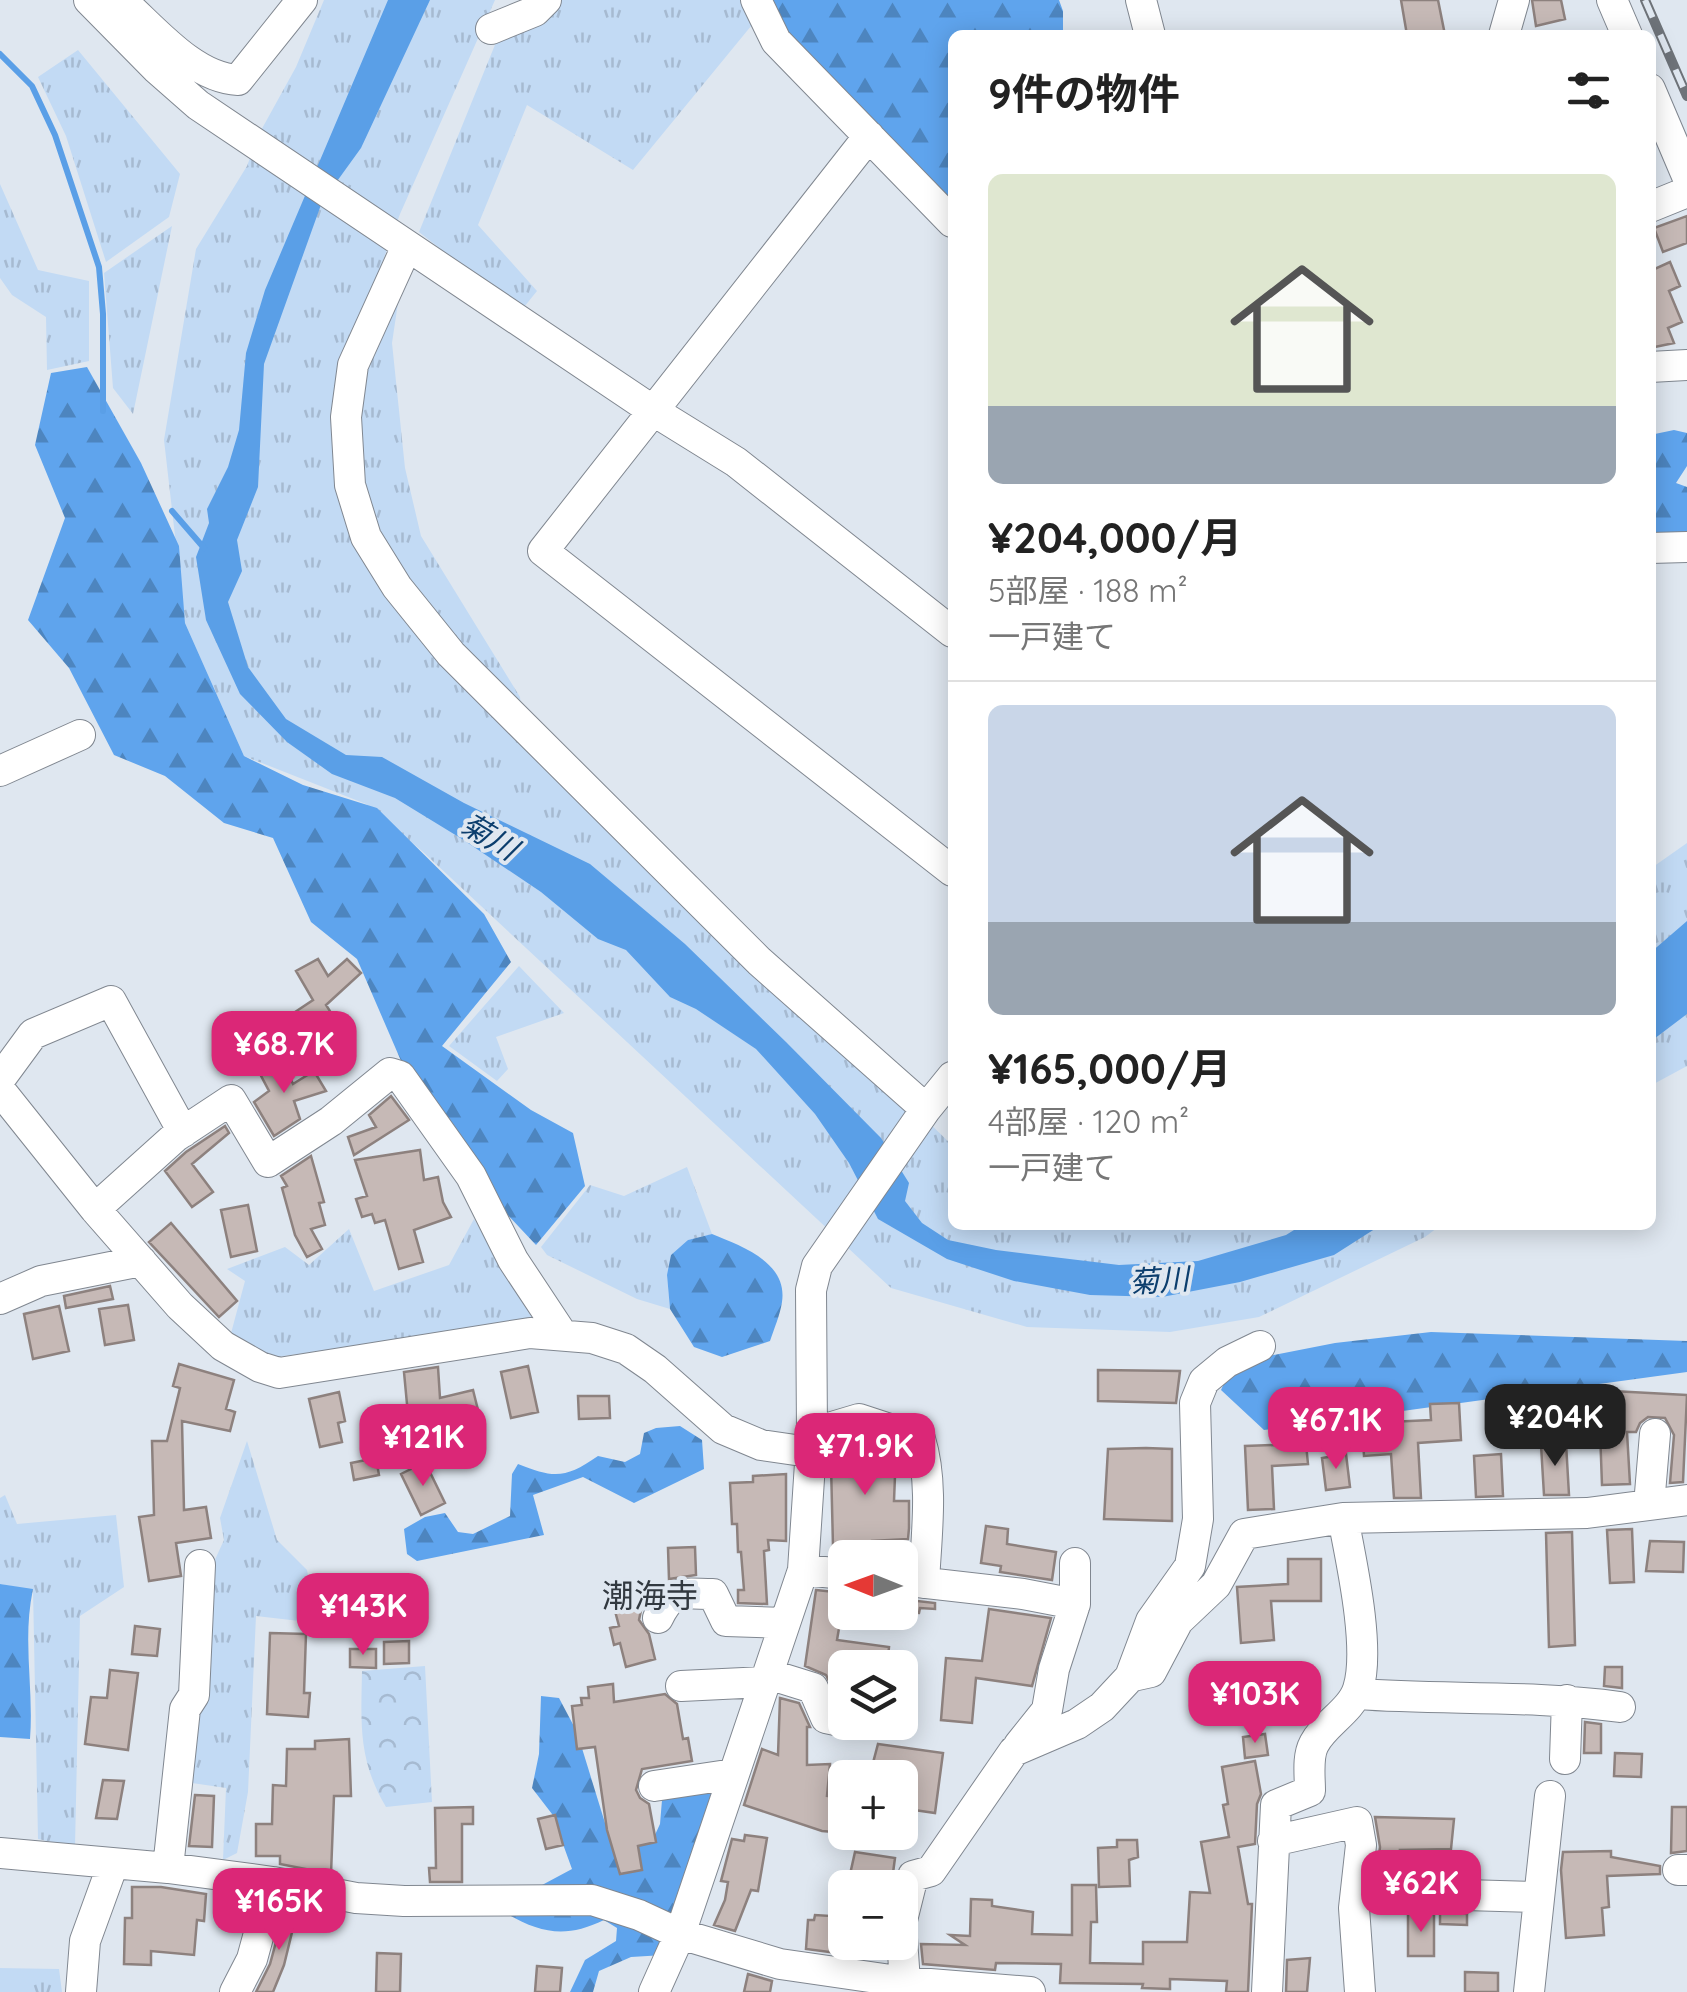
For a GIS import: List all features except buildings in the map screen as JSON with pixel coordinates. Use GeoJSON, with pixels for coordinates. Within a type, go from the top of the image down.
{"type":"FeatureCollection","features":[{"type":"Feature","properties":{"kind":"street"},"geometry":{"type":"LineString","coordinates":[[89,0],[198,105],[652,410],[736,462],[948,629]]}},
{"type":"Feature","properties":{"kind":"street"},"geometry":{"type":"LineString","coordinates":[[121,0],[184,56],[221,79],[238,80],[302,0]]}},
{"type":"Feature","properties":{"kind":"street"},"geometry":{"type":"LineString","coordinates":[[491,29],[535,11],[546,0]]}},
{"type":"Feature","properties":{"kind":"street"},"geometry":{"type":"LineString","coordinates":[[756,0],[776,41],[948,218]]}},
{"type":"Feature","properties":{"kind":"street"},"geometry":{"type":"LineString","coordinates":[[1141,0],[1149,30]]}},
{"type":"Feature","properties":{"kind":"street"},"geometry":{"type":"LineString","coordinates":[[1612,0],[1625,30]]}},
{"type":"Feature","properties":{"kind":"street"},"geometry":{"type":"LineString","coordinates":[[1656,104],[1687,176]]}},
{"type":"Feature","properties":{"kind":"street"},"geometry":{"type":"LineString","coordinates":[[869,136],[543,551],[948,869]]}},
{"type":"Feature","properties":{"kind":"street"},"geometry":{"type":"LineString","coordinates":[[1656,205],[1687,192]]}},
{"type":"Feature","properties":{"kind":"street"},"geometry":{"type":"LineString","coordinates":[[403,244],[354,365],[346,417],[350,485],[366,538],[397,587],[451,654],[759,961],[923,1114]]}},
{"type":"Feature","properties":{"kind":"street"},"geometry":{"type":"LineString","coordinates":[[1656,367],[1687,365]]}},
{"type":"Feature","properties":{"kind":"street"},"geometry":{"type":"LineString","coordinates":[[1656,548],[1687,547]]}},
{"type":"Feature","properties":{"kind":"street"},"geometry":{"type":"LineString","coordinates":[[0,770],[80,735]]}},
{"type":"Feature","properties":{"kind":"street"},"geometry":{"type":"LineString","coordinates":[[0,1079],[33,1034],[111,1001],[183,1132]]}},
{"type":"Feature","properties":{"kind":"street"},"geometry":{"type":"LineString","coordinates":[[95,1208],[183,1132],[230,1100],[268,1162],[330,1121],[390,1073],[400,1076],[471,1176],[513,1260],[562,1334]]}},
{"type":"Feature","properties":{"kind":"street"},"geometry":{"type":"LineString","coordinates":[[654,1992],[680,1934],[803,1570],[811,1443],[810,1290],[817,1266],[948,1083]]}},
{"type":"Feature","properties":{"kind":"street"},"geometry":{"type":"LineString","coordinates":[[0,1090],[180,1306],[223,1346],[260,1367],[278,1372],[530,1333],[592,1338],[626,1348],[655,1368],[723,1429],[761,1445],[811,1443],[859,1419],[920,1439],[925,1455],[927,1505],[918,1551]]}},
{"type":"Feature","properties":{"kind":"street"},"geometry":{"type":"LineString","coordinates":[[0,1299],[41,1281],[141,1261]]}},
{"type":"Feature","properties":{"kind":"street"},"geometry":{"type":"LineString","coordinates":[[1014,1751],[1077,1724],[1102,1707],[1130,1677],[1151,1621],[1190,1566],[1198,1519],[1195,1403],[1204,1381],[1227,1362],[1260,1346]]}},
{"type":"Feature","properties":{"kind":"street"},"geometry":{"type":"LineString","coordinates":[[1649,1505],[1655,1434]]}},
{"type":"Feature","properties":{"kind":"street"},"geometry":{"type":"LineString","coordinates":[[1130,1677],[1152,1672],[1178,1622],[1216,1585],[1244,1534],[1343,1518],[1586,1514],[1687,1500]]}},
{"type":"Feature","properties":{"kind":"street"},"geometry":{"type":"LineString","coordinates":[[1267,1992],[1276,1806],[1310,1790],[1314,1743],[1357,1694],[1362,1674],[1358,1597],[1343,1518]]}},
{"type":"Feature","properties":{"kind":"street"},"geometry":{"type":"LineString","coordinates":[[923,1986],[901,1924],[913,1876],[931,1871],[1047,1710],[1054,1670],[1074,1604],[1075,1563]]}},
{"type":"Feature","properties":{"kind":"street"},"geometry":{"type":"LineString","coordinates":[[168,1868],[185,1709],[194,1696],[200,1564]]}},
{"type":"Feature","properties":{"kind":"street"},"geometry":{"type":"LineString","coordinates":[[803,1570],[828,1572]]}},
{"type":"Feature","properties":{"kind":"street"},"geometry":{"type":"LineString","coordinates":[[918,1583],[1074,1604]]}},
{"type":"Feature","properties":{"kind":"street"},"geometry":{"type":"LineString","coordinates":[[658,1618],[666,1600],[674,1594],[713,1594],[726,1621],[785,1623]]}},
{"type":"Feature","properties":{"kind":"street"},"geometry":{"type":"LineString","coordinates":[[681,1686],[766,1678],[813,1688],[828,1718]]}},
{"type":"Feature","properties":{"kind":"street"},"geometry":{"type":"LineString","coordinates":[[1357,1694],[1443,1700],[1566,1700],[1620,1707]]}},
{"type":"Feature","properties":{"kind":"street"},"geometry":{"type":"LineString","coordinates":[[1565,1759],[1566,1700]]}},
{"type":"Feature","properties":{"kind":"street"},"geometry":{"type":"LineString","coordinates":[[654,1786],[734,1774]]}},
{"type":"Feature","properties":{"kind":"street"},"geometry":{"type":"LineString","coordinates":[[1528,1992],[1550,1796]]}},
{"type":"Feature","properties":{"kind":"street"},"geometry":{"type":"LineString","coordinates":[[1273,1840],[1357,1822],[1360,1845],[1354,1908],[1360,1992]]}},
{"type":"Feature","properties":{"kind":"street"},"geometry":{"type":"LineString","coordinates":[[0,1853],[168,1868],[356,1898],[592,1900],[680,1934],[780,1964],[804,1980],[1030,1992]]}},
{"type":"Feature","properties":{"kind":"street"},"geometry":{"type":"LineString","coordinates":[[81,1992],[85,1941],[113,1864]]}},
{"type":"Feature","properties":{"kind":"street"},"geometry":{"type":"LineString","coordinates":[[235,1992],[252,1959],[273,1882]]}},
{"type":"Feature","properties":{"kind":"street"},"geometry":{"type":"LineString","coordinates":[[1465,1895],[1537,1897]]}},
{"type":"Feature","properties":{"kind":"green space"},"geometry":{"type":"Polygon","coordinates":[[[324,0],[495,0],[400,214],[356,334],[402,276],[392,343],[405,468],[421,536],[520,697],[521,708],[744,945],[948,1141],[948,1230],[1434,1230],[1259,1317],[1170,1332],[1027,1327],[891,1288],[422,851],[366,804],[244,756],[185,623],[164,440],[196,249],[247,166],[259,134],[296,67],[324,0]]]}},
{"type":"Feature","properties":{"kind":"green space"},"geometry":{"type":"Polygon","coordinates":[[[554,0],[749,0],[756,20],[633,170],[527,105],[478,225],[537,291],[520,312],[419,232],[501,30],[554,0]]]}},
{"type":"Feature","properties":{"kind":"green space"},"geometry":{"type":"Polygon","coordinates":[[[773,0],[1059,0],[1063,11],[1063,30],[948,30],[948,199],[788,46],[773,0]]]}},
{"type":"Feature","properties":{"kind":"green space"},"geometry":{"type":"Polygon","coordinates":[[[78,50],[180,174],[169,217],[106,262],[66,136],[38,77],[78,50]]]}},
{"type":"Feature","properties":{"kind":"green space"},"geometry":{"type":"Polygon","coordinates":[[[0,184],[38,270],[89,281],[89,361],[47,370],[46,317],[12,295],[0,278],[0,184]]]}},
{"type":"Feature","properties":{"kind":"green space"},"geometry":{"type":"Polygon","coordinates":[[[172,226],[133,414],[113,388],[104,273],[172,226]]]}},
{"type":"Feature","properties":{"kind":"green space"},"geometry":{"type":"Polygon","coordinates":[[[87,367],[141,463],[179,546],[185,623],[244,756],[303,785],[377,808],[484,914],[511,962],[442,1046],[531,1110],[573,1133],[585,1186],[536,1245],[471,1176],[424,1114],[357,959],[311,922],[273,838],[224,823],[165,776],[114,755],[69,668],[28,620],[65,518],[35,445],[51,373],[87,367]]]}},
{"type":"Feature","properties":{"kind":"green space"},"geometry":{"type":"Polygon","coordinates":[[[1674,430],[1687,433],[1687,466],[1676,483],[1687,487],[1687,542],[1656,543],[1656,434],[1674,430]]]}},
{"type":"Feature","properties":{"kind":"green space"},"geometry":{"type":"Polygon","coordinates":[[[1687,843],[1687,1066],[1656,1083],[1656,865],[1687,843]]]}},
{"type":"Feature","properties":{"kind":"green space"},"geometry":{"type":"Polygon","coordinates":[[[519,966],[564,1013],[496,1037],[508,1069],[497,1081],[449,1046],[519,966]]]}},
{"type":"Feature","properties":{"kind":"green space"},"geometry":{"type":"Polygon","coordinates":[[[687,1167],[712,1234],[688,1240],[667,1275],[670,1309],[637,1299],[547,1255],[541,1247],[590,1185],[624,1196],[687,1167]]]}},
{"type":"Feature","properties":{"kind":"green space"},"geometry":{"type":"Polygon","coordinates":[[[474,1219],[532,1318],[276,1357],[230,1337],[245,1281],[227,1269],[285,1247],[309,1265],[349,1229],[374,1291],[449,1265],[474,1219]]]}},
{"type":"Feature","properties":{"kind":"green space"},"geometry":{"type":"Polygon","coordinates":[[[712,1234],[760,1258],[778,1276],[782,1288],[781,1307],[770,1341],[722,1357],[694,1347],[670,1309],[667,1275],[671,1255],[688,1240],[712,1234]]]}},
{"type":"Feature","properties":{"kind":"green space"},"geometry":{"type":"Polygon","coordinates":[[[1431,1332],[1687,1341],[1687,1372],[1264,1430],[1221,1390],[1233,1363],[1335,1343],[1431,1332]]]}},
{"type":"Feature","properties":{"kind":"green space"},"geometry":{"type":"Polygon","coordinates":[[[680,1426],[702,1440],[704,1469],[634,1503],[583,1477],[533,1495],[544,1535],[417,1561],[407,1554],[404,1529],[425,1517],[445,1513],[458,1532],[473,1534],[510,1516],[512,1474],[518,1464],[560,1474],[598,1456],[625,1462],[640,1454],[644,1433],[680,1426]]]}},
{"type":"Feature","properties":{"kind":"green space"},"geometry":{"type":"Polygon","coordinates":[[[247,1441],[277,1540],[307,1570],[317,1623],[256,1616],[248,1792],[237,1853],[223,1860],[226,1788],[192,1783],[213,1564],[224,1540],[220,1518],[247,1441]]]}},
{"type":"Feature","properties":{"kind":"green space"},"geometry":{"type":"Polygon","coordinates":[[[5,1495],[17,1524],[116,1515],[124,1587],[80,1616],[75,1847],[38,1839],[33,1590],[0,1584],[0,1498],[5,1495]]]}},
{"type":"Feature","properties":{"kind":"green space"},"geometry":{"type":"Polygon","coordinates":[[[0,1584],[33,1589],[28,1627],[30,1739],[0,1737],[0,1584]]]}},
{"type":"Feature","properties":{"kind":"green space"},"geometry":{"type":"Polygon","coordinates":[[[425,1666],[432,1802],[386,1807],[366,1757],[362,1671],[425,1666]]]}},
{"type":"Feature","properties":{"kind":"green space"},"geometry":{"type":"Polygon","coordinates":[[[541,1696],[559,1698],[577,1732],[605,1823],[620,1838],[654,1837],[660,1824],[662,1800],[716,1788],[664,1955],[631,1957],[599,1971],[593,1992],[570,1992],[585,1960],[616,1941],[617,1928],[604,1920],[578,1929],[555,1931],[507,1914],[529,1892],[572,1869],[552,1814],[532,1788],[539,1754],[541,1696]]]}},
{"type":"Feature","properties":{"kind":"green space"},"geometry":{"type":"Polygon","coordinates":[[[0,1968],[59,1969],[62,1992],[0,1992],[0,1968]]]}},
{"type":"Feature","properties":{"kind":"water","name":"菊川"},"geometry":{"type":"Polygon","coordinates":[[[388,0],[430,0],[361,148],[322,202],[264,364],[258,487],[237,540],[242,571],[228,602],[248,667],[286,719],[346,755],[382,757],[464,803],[590,864],[685,944],[881,1138],[909,1183],[905,1201],[922,1223],[948,1240],[1119,1265],[1198,1261],[1294,1230],[1373,1230],[1334,1255],[1240,1282],[1162,1297],[1090,1295],[1014,1281],[947,1259],[878,1219],[849,1163],[815,1114],[756,1049],[696,1009],[670,997],[626,950],[598,939],[541,892],[462,839],[395,798],[332,774],[287,742],[240,694],[206,620],[196,557],[209,523],[207,509],[228,467],[239,430],[246,353],[265,290],[388,0]]]}},
{"type":"Feature","properties":{"kind":"water"},"geometry":{"type":"Polygon","coordinates":[[[1687,921],[1687,1014],[1656,1037],[1656,948],[1687,921]]]}},
{"type":"Feature","properties":{"kind":"waterway"},"geometry":{"type":"LineString","coordinates":[[0,54],[32,86],[55,135],[99,267],[103,411]]}},
{"type":"Feature","properties":{"kind":"waterway"},"geometry":{"type":"LineString","coordinates":[[172,511],[204,548]]}},
{"type":"Feature","properties":{"kind":"railway"},"geometry":{"type":"LineString","coordinates":[[1645,0],[1687,96]]}},
{"type":"Feature","properties":{"kind":"district","name":"潮海寺"},"geometry":{"type":"Point","coordinates":[650,1596]}}]}
